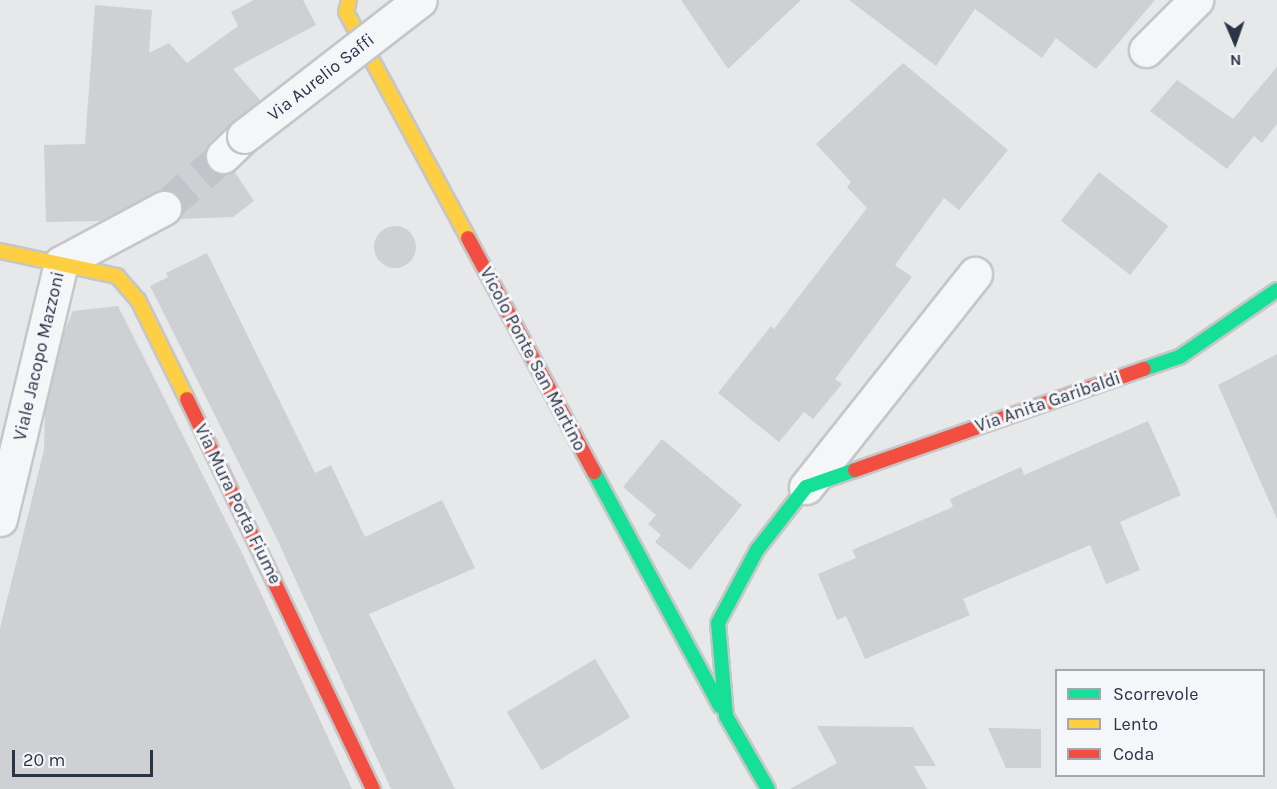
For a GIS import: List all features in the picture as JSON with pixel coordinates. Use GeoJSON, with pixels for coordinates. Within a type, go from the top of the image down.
{"type":"FeatureCollection","features":[{"type":"Feature","properties":{"kind":"street","name":"Via Aurelio Saffi"},"geometry":{"type":"LineString","coordinates":[[233,146],[420,0]]}},
{"type":"Feature","properties":{"kind":"street"},"geometry":{"type":"LineString","coordinates":[[1146,50],[1196,0]]}},
{"type":"Feature","properties":{"kind":"street","name":"Vicolo Ponte San Martino"},"geometry":{"type":"LineString","coordinates":[[345,4],[726,716]]}},
{"type":"Feature","properties":{"kind":"street"},"geometry":{"type":"LineString","coordinates":[[0,251],[62,263],[164,208]]}},
{"type":"Feature","properties":{"kind":"street","name":"Viale Jacopo Mazzoni"},"geometry":{"type":"LineString","coordinates":[[0,519],[62,263]]}},
{"type":"Feature","properties":{"kind":"street","name":"Via Mura Porta Fiume"},"geometry":{"type":"LineString","coordinates":[[62,263],[117,276],[138,300],[260,547],[373,789]]}},
{"type":"Feature","properties":{"kind":"street"},"geometry":{"type":"LineString","coordinates":[[768,789],[726,716],[718,623],[758,550],[975,274]]}},
{"type":"Feature","properties":{"kind":"street","name":"Via Anita Garibaldi"},"geometry":{"type":"LineString","coordinates":[[806,487],[1181,356],[1277,290]]}},
{"type":"Feature","properties":{"kind":"building"},"geometry":{"type":"Polygon","coordinates":[[[254,0],[303,0],[316,25],[233,69],[260,100],[210,142],[205,160],[217,174],[234,171],[254,201],[233,217],[179,219],[181,200],[164,189],[101,221],[46,222],[44,145],[85,144],[95,5],[152,10],[149,53],[169,43],[187,63],[238,26],[231,12],[254,0]]]}},
{"type":"Feature","properties":{"kind":"building"},"geometry":{"type":"Polygon","coordinates":[[[681,0],[801,0],[728,69],[681,0]]]}},
{"type":"Feature","properties":{"kind":"building"},"geometry":{"type":"Polygon","coordinates":[[[849,0],[1155,0],[1096,69],[1056,38],[1042,58],[975,9],[936,66],[849,0]]]}},
{"type":"Feature","properties":{"kind":"building"},"geometry":{"type":"Polygon","coordinates":[[[903,63],[1008,150],[959,210],[944,198],[895,265],[912,277],[835,379],[842,384],[813,419],[804,412],[779,442],[718,393],[771,326],[774,329],[867,208],[847,187],[851,182],[816,144],[903,63]]]}},
{"type":"Feature","properties":{"kind":"building"},"geometry":{"type":"Polygon","coordinates":[[[1277,67],[1277,124],[1262,143],[1254,136],[1227,169],[1150,111],[1177,80],[1233,119],[1277,67]]]}},
{"type":"Feature","properties":{"kind":"building"},"geometry":{"type":"Polygon","coordinates":[[[1099,172],[1168,226],[1130,275],[1061,221],[1099,172]]]}},
{"type":"Feature","properties":{"kind":"building"},"geometry":{"type":"Polygon","coordinates":[[[395,226],[410,232],[416,247],[410,262],[395,268],[380,262],[374,247],[380,232],[395,226]]]}},
{"type":"Feature","properties":{"kind":"building"},"geometry":{"type":"Polygon","coordinates":[[[207,253],[315,473],[331,465],[365,537],[442,500],[475,568],[369,614],[455,789],[391,789],[277,539],[150,286],[168,277],[166,273],[207,253]]]}},
{"type":"Feature","properties":{"kind":"building"},"geometry":{"type":"Polygon","coordinates":[[[118,306],[243,555],[352,789],[0,789],[0,628],[44,450],[45,410],[64,332],[73,311],[118,306]]]}},
{"type":"Feature","properties":{"kind":"building"},"geometry":{"type":"Polygon","coordinates":[[[1277,354],[1277,519],[1218,385],[1277,354]]]}},
{"type":"Feature","properties":{"kind":"building"},"geometry":{"type":"Polygon","coordinates":[[[1148,421],[1181,495],[1120,522],[1140,570],[1106,584],[1090,545],[963,599],[970,615],[865,659],[846,616],[837,620],[818,574],[856,558],[852,550],[953,507],[950,499],[1021,467],[1024,475],[1148,421]]]}},
{"type":"Feature","properties":{"kind":"building"},"geometry":{"type":"Polygon","coordinates":[[[662,439],[742,505],[690,570],[655,542],[661,535],[648,524],[656,515],[623,487],[662,439]]]}},
{"type":"Feature","properties":{"kind":"building"},"geometry":{"type":"Polygon","coordinates":[[[595,659],[630,717],[542,770],[507,712],[595,659]]]}},
{"type":"Feature","properties":{"kind":"building"},"geometry":{"type":"Polygon","coordinates":[[[817,726],[913,727],[936,766],[914,766],[927,789],[790,789],[837,763],[817,726]]]}},
{"type":"Feature","properties":{"kind":"building"},"geometry":{"type":"Polygon","coordinates":[[[988,728],[1041,729],[1041,768],[1006,768],[988,728]]]}},
{"type":"Feature","properties":{"kind":"tunnel"},"geometry":{"type":"LineString","coordinates":[[164,208],[223,156]]}},
{"type":"Feature","properties":{"kind":"traffic: fast"},"geometry":{"type":"LineString","coordinates":[[1144,369],[1181,356],[1277,290]]}},
{"type":"Feature","properties":{"kind":"traffic: fast"},"geometry":{"type":"LineString","coordinates":[[768,789],[726,716],[718,623],[757,550],[806,487],[855,470]]}},
{"type":"Feature","properties":{"kind":"traffic: fast"},"geometry":{"type":"LineString","coordinates":[[594,472],[720,706]]}},
{"type":"Feature","properties":{"kind":"traffic: slow"},"geometry":{"type":"LineString","coordinates":[[349,0],[346,12],[468,238]]}},
{"type":"Feature","properties":{"kind":"traffic: slow"},"geometry":{"type":"LineString","coordinates":[[0,251],[117,276],[138,300],[187,399]]}},
{"type":"Feature","properties":{"kind":"traffic: jam"},"geometry":{"type":"LineString","coordinates":[[468,238],[594,472]]}},
{"type":"Feature","properties":{"kind":"traffic: jam"},"geometry":{"type":"LineString","coordinates":[[855,470],[1144,369]]}},
{"type":"Feature","properties":{"kind":"traffic: jam"},"geometry":{"type":"LineString","coordinates":[[187,399],[373,789]]}}]}
